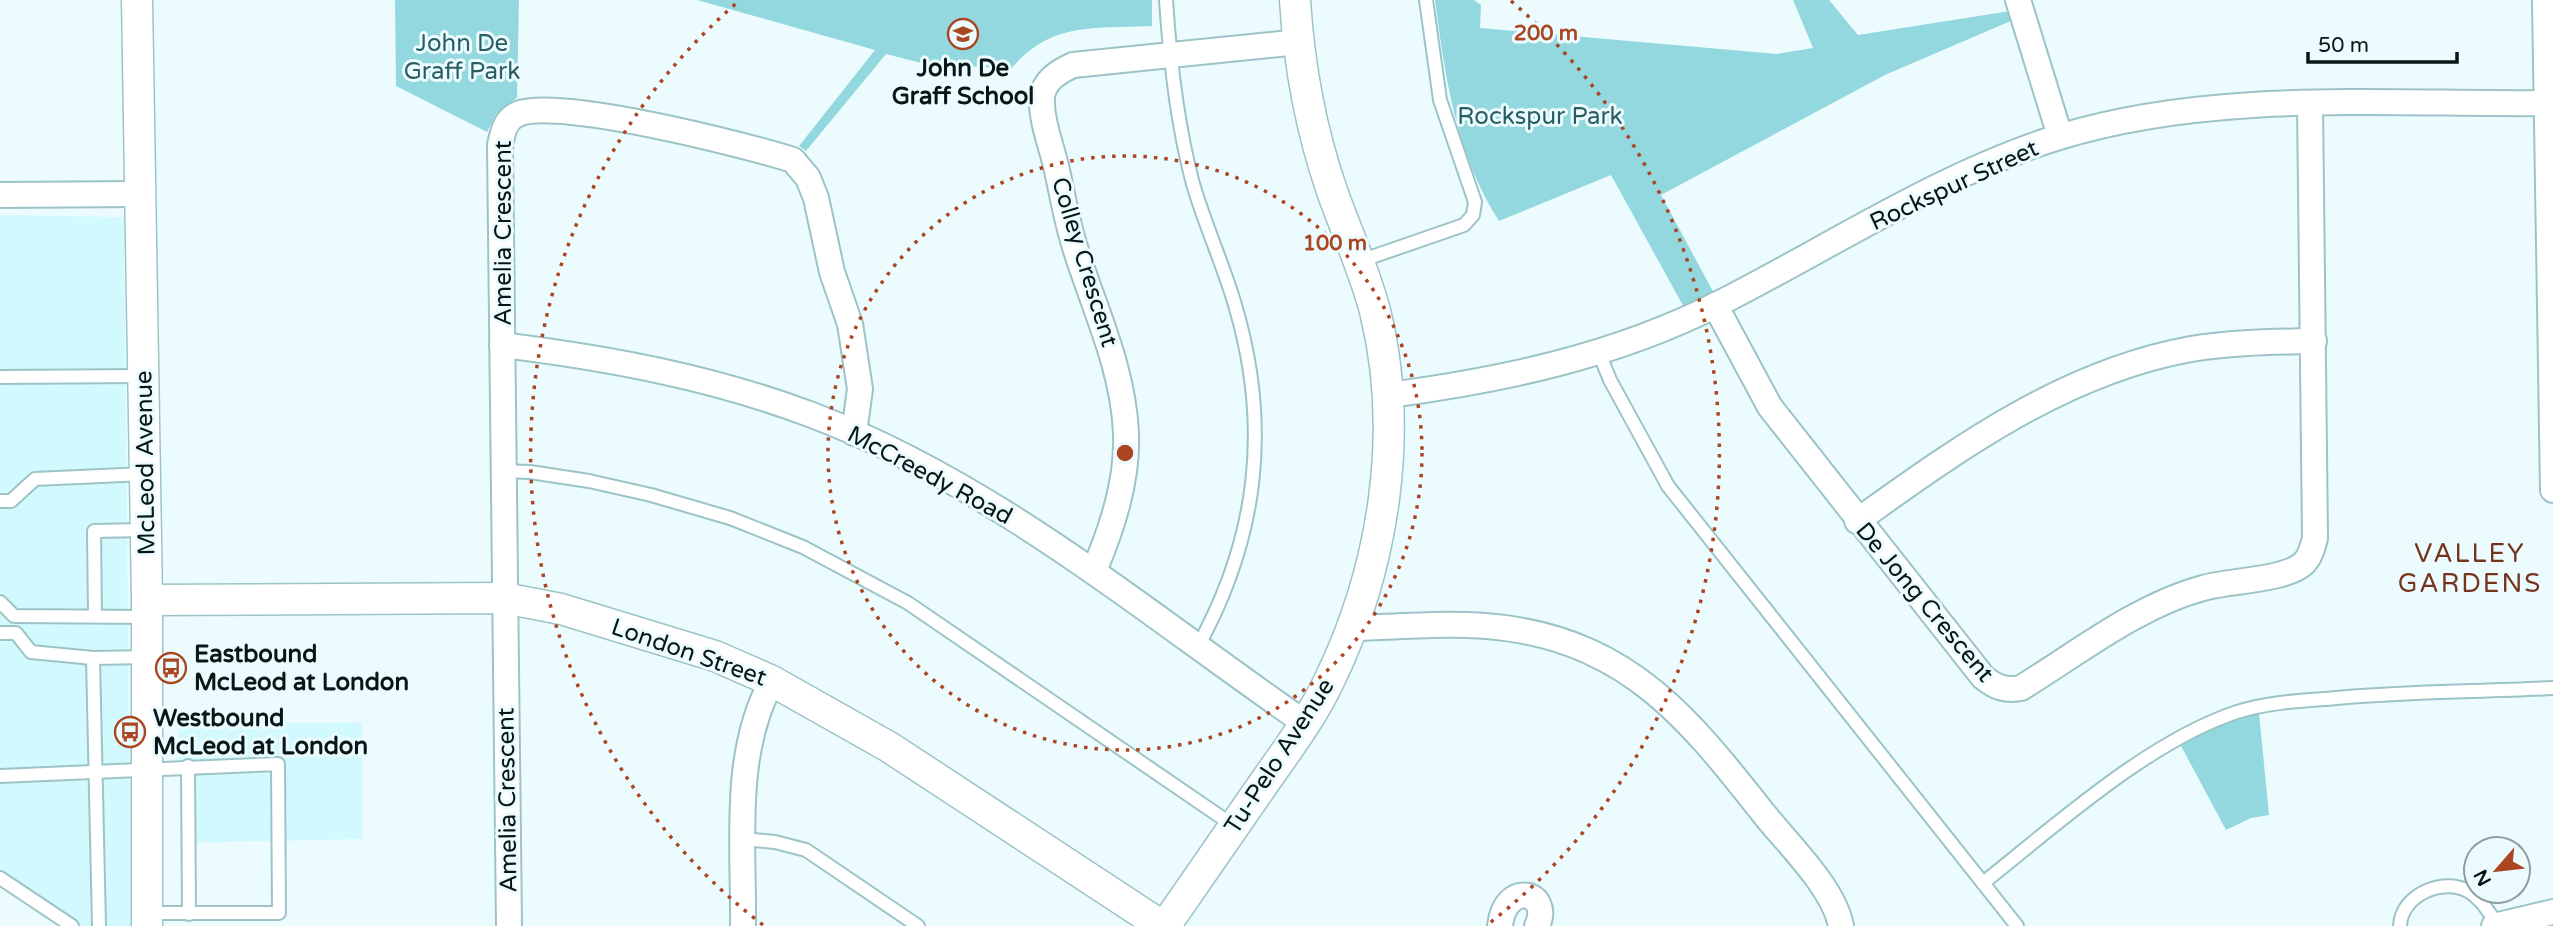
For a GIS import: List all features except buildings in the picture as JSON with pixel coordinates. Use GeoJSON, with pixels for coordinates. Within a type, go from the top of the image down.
{"type":"FeatureCollection","features":[{"type":"Feature","properties":{"kind":"street","name":"McLeod Avenue"},"geometry":{"type":"LineString","coordinates":[[137,0],[147,608],[147,920]]}},
{"type":"Feature","properties":{"kind":"street","name":"Tu-Pelo Avenue"},"geometry":{"type":"LineString","coordinates":[[1164,926],[1306,723],[1329,681],[1352,628],[1377,538],[1387,461],[1389,395],[1375,311],[1319,149],[1299,42],[1295,0]]}},
{"type":"Feature","properties":{"kind":"street"},"geometry":{"type":"LineString","coordinates":[[2018,0],[2060,136]]}},
{"type":"Feature","properties":{"kind":"street"},"geometry":{"type":"LineString","coordinates":[[2545,0],[2550,103],[2553,489]]}},
{"type":"Feature","properties":{"kind":"street","name":"Colley Crescent"},"geometry":{"type":"LineString","coordinates":[[1094,571],[1110,533],[1121,488],[1126,434],[1114,358],[1074,243],[1042,97],[1048,81],[1073,65],[1299,42]]}},
{"type":"Feature","properties":{"kind":"street","name":"Rockspur Street"},"geometry":{"type":"LineString","coordinates":[[1389,395],[1483,382],[1599,353],[1715,305],[1965,174],[2060,136],[2171,112],[2310,104],[2550,103]]}},
{"type":"Feature","properties":{"kind":"street","name":"De Jong Crescent"},"geometry":{"type":"LineString","coordinates":[[1715,305],[1770,407],[1857,521],[1983,677],[1994,687],[2009,690],[2021,688],[2166,601],[2211,585],[2282,574],[2305,562],[2315,538],[2310,104]]}},
{"type":"Feature","properties":{"kind":"street","name":"Amelia Crescent"},"geometry":{"type":"LineString","coordinates":[[509,926],[500,145],[504,127],[514,115],[534,108],[617,119],[774,153],[793,160],[808,178],[816,198],[832,272],[849,324],[860,389],[855,433]]}},
{"type":"Feature","properties":{"kind":"street"},"geometry":{"type":"LineString","coordinates":[[0,195],[139,194]]}},
{"type":"Feature","properties":{"kind":"street"},"geometry":{"type":"LineString","coordinates":[[1857,521],[2003,422],[2107,372],[2191,349],[2243,343],[2314,341]]}},
{"type":"Feature","properties":{"kind":"street","name":"McCreedy Road"},"geometry":{"type":"LineString","coordinates":[[502,345],[589,355],[677,373],[746,392],[855,433],[1011,517],[1094,571],[1197,649],[1306,723]]}},
{"type":"Feature","properties":{"kind":"street","name":"London Street"},"geometry":{"type":"LineString","coordinates":[[147,608],[504,598],[561,609],[715,656],[772,681],[889,747],[1164,926]]}},
{"type":"Feature","properties":{"kind":"street"},"geometry":{"type":"LineString","coordinates":[[1352,628],[1503,628],[1559,640],[1620,667],[1653,689],[1686,719],[1714,751],[1827,894],[1841,926]]}},
{"type":"Feature","properties":{"kind":"street"},"geometry":{"type":"LineString","coordinates":[[743,926],[745,775],[758,707],[772,681]]}},
{"type":"Feature","properties":{"kind":"street"},"geometry":{"type":"LineString","coordinates":[[1500,926],[1503,908],[1511,898],[1522,894],[1534,898],[1541,907],[1537,926]]}},
{"type":"Feature","properties":{"kind":"street"},"geometry":{"type":"LineString","coordinates":[[2496,926],[2553,912]]}},
{"type":"Feature","properties":{"kind":"lane"},"geometry":{"type":"LineString","coordinates":[[1166,0],[1170,57],[1180,129],[1193,184],[1235,303],[1248,355],[1256,411],[1254,467],[1248,519],[1223,598],[1197,649]]}},
{"type":"Feature","properties":{"kind":"lane"},"geometry":{"type":"LineString","coordinates":[[1359,261],[1464,225],[1473,215],[1475,202],[1440,100],[1426,0]]}},
{"type":"Feature","properties":{"kind":"lane"},"geometry":{"type":"LineString","coordinates":[[1599,353],[1610,380],[1668,486],[2017,926]]}},
{"type":"Feature","properties":{"kind":"lane"},"geometry":{"type":"LineString","coordinates":[[0,377],[143,376]]}},
{"type":"Feature","properties":{"kind":"lane"},"geometry":{"type":"LineString","coordinates":[[503,471],[530,472],[589,481],[650,495],[730,518],[803,547],[908,603],[1234,827]]}},
{"type":"Feature","properties":{"kind":"lane"},"geometry":{"type":"LineString","coordinates":[[0,501],[11,501],[34,479],[145,474]]}},
{"type":"Feature","properties":{"kind":"lane"},"geometry":{"type":"LineString","coordinates":[[95,616],[94,531],[145,530]]}},
{"type":"Feature","properties":{"kind":"lane"},"geometry":{"type":"LineString","coordinates":[[0,602],[14,616],[95,616],[147,608]]}},
{"type":"Feature","properties":{"kind":"lane"},"geometry":{"type":"LineString","coordinates":[[0,633],[16,633],[31,652],[93,657],[147,657]]}},
{"type":"Feature","properties":{"kind":"lane"},"geometry":{"type":"LineString","coordinates":[[93,657],[99,926]]}},
{"type":"Feature","properties":{"kind":"lane"},"geometry":{"type":"LineString","coordinates":[[1983,883],[2132,769],[2185,736],[2239,711],[2286,702],[2436,690],[2553,688]]}},
{"type":"Feature","properties":{"kind":"lane"},"geometry":{"type":"LineString","coordinates":[[0,776],[96,774],[188,766],[278,764],[279,913],[189,914],[147,920]]}},
{"type":"Feature","properties":{"kind":"lane"},"geometry":{"type":"LineString","coordinates":[[188,766],[189,914]]}},
{"type":"Feature","properties":{"kind":"lane"},"geometry":{"type":"LineString","coordinates":[[744,839],[775,842],[806,850],[918,926]]}},
{"type":"Feature","properties":{"kind":"lane"},"geometry":{"type":"LineString","coordinates":[[0,878],[72,926]]}},
{"type":"Feature","properties":{"kind":"lane"},"geometry":{"type":"LineString","coordinates":[[2400,926],[2406,905],[2420,893],[2439,887],[2459,887],[2477,898],[2496,926]]}},
{"type":"Feature","properties":{"kind":"shaded area"},"geometry":{"type":"Polygon","coordinates":[[[0,215],[124,217],[131,926],[69,926],[0,878],[0,215]]]}},
{"type":"Feature","properties":{"kind":"shaded area"},"geometry":{"type":"Polygon","coordinates":[[[362,722],[362,839],[181,843],[178,725],[362,722]]]}},
{"type":"Feature","properties":{"kind":"green space","name":"John De Graff Park"},"geometry":{"type":"Polygon","coordinates":[[[395,0],[519,0],[517,98],[496,114],[487,132],[396,86],[395,0]]]}},
{"type":"Feature","properties":{"kind":"green space","name":"John De Graff School"},"geometry":{"type":"Polygon","coordinates":[[[697,0],[1152,0],[1152,26],[1093,28],[1058,35],[1026,53],[1011,69],[921,63],[886,54],[806,151],[799,146],[875,50],[697,0]]]}},
{"type":"Feature","properties":{"kind":"green space","name":"Rockspur Park"},"geometry":{"type":"Polygon","coordinates":[[[1435,0],[1474,0],[1481,5],[1480,28],[1777,54],[1813,48],[1793,0],[1829,0],[1858,35],[2010,11],[2013,20],[1885,75],[1661,195],[1716,297],[1686,311],[1611,175],[1499,221],[1484,195],[1462,142],[1448,86],[1435,0]]]}},
{"type":"Feature","properties":{"kind":"green space"},"geometry":{"type":"Polygon","coordinates":[[[2259,713],[2269,815],[2251,818],[2226,830],[2180,744],[2218,725],[2259,713]]]}},
{"type":"Feature","properties":{"kind":"place","name":"John De Graff School"},"geometry":{"type":"Point","coordinates":[963,34]}},
{"type":"Feature","properties":{"kind":"place","name":"Eastbound McLeod at London"},"geometry":{"type":"Point","coordinates":[171,668]}},
{"type":"Feature","properties":{"kind":"place","name":"Westbound McLeod at London"},"geometry":{"type":"Point","coordinates":[130,732]}},
{"type":"Feature","properties":{"kind":"district","name":"VALLEY GARDENS"},"geometry":{"type":"Point","coordinates":[2470,568]}}]}
